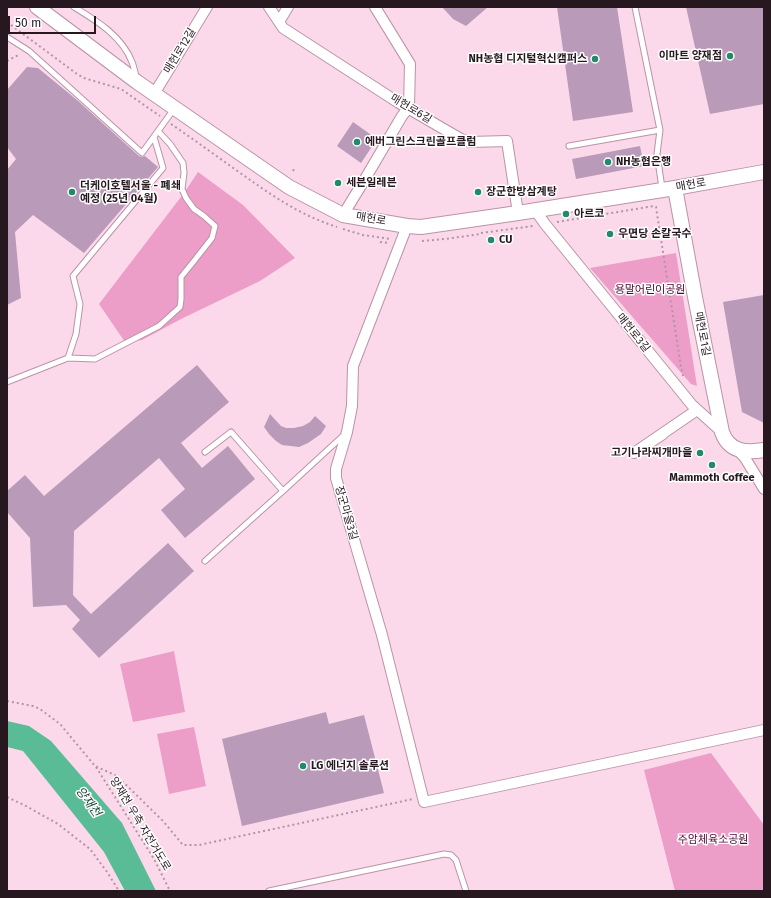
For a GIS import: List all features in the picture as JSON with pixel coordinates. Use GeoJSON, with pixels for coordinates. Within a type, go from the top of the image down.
{"type":"FeatureCollection","features":[{"type":"Feature","properties":{"kind":"main road","name":"매헌로"},"geometry":{"type":"LineString","coordinates":[[37,7],[137,82],[289,187],[343,215],[420,227],[518,213],[764,172]]}},
{"type":"Feature","properties":{"kind":"main road","name":"매헌로1길"},"geometry":{"type":"LineString","coordinates":[[669,188],[694,297],[722,432]]}},
{"type":"Feature","properties":{"kind":"main road"},"geometry":{"type":"LineString","coordinates":[[722,432],[728,443],[737,449],[745,451],[764,450]]}},
{"type":"Feature","properties":{"kind":"street","name":"매헌로12길"},"geometry":{"type":"LineString","coordinates":[[154,94],[207,7]]}},
{"type":"Feature","properties":{"kind":"street","name":"매헌로6길"},"geometry":{"type":"LineString","coordinates":[[269,7],[283,28],[409,108],[461,139],[470,142],[507,141],[518,213]]}},
{"type":"Feature","properties":{"kind":"street"},"geometry":{"type":"LineString","coordinates":[[279,22],[288,7]]}},
{"type":"Feature","properties":{"kind":"street"},"geometry":{"type":"LineString","coordinates":[[343,215],[402,116],[409,108],[410,64],[375,7]]}},
{"type":"Feature","properties":{"kind":"street","name":"매헌로3길"},"geometry":{"type":"LineString","coordinates":[[535,210],[697,410],[722,432]]}},
{"type":"Feature","properties":{"kind":"street","name":"장군마을3길"},"geometry":{"type":"LineString","coordinates":[[406,226],[353,366],[352,406],[347,432],[336,469],[336,478],[382,635],[424,802],[764,730]]}},
{"type":"Feature","properties":{"kind":"street"},"geometry":{"type":"LineString","coordinates":[[634,453],[697,410]]}},
{"type":"Feature","properties":{"kind":"street"},"geometry":{"type":"LineString","coordinates":[[737,449],[745,458],[764,489]]}},
{"type":"Feature","properties":{"kind":"lane"},"geometry":{"type":"LineString","coordinates":[[74,7],[111,32],[124,47],[133,62],[137,82]]}},
{"type":"Feature","properties":{"kind":"lane"},"geometry":{"type":"LineString","coordinates":[[635,7],[660,130],[657,154],[669,188]]}},
{"type":"Feature","properties":{"kind":"lane"},"geometry":{"type":"LineString","coordinates":[[7,37],[29,51],[142,153],[175,108]]}},
{"type":"Feature","properties":{"kind":"lane"},"geometry":{"type":"LineString","coordinates":[[569,146],[660,130]]}},
{"type":"Feature","properties":{"kind":"lane"},"geometry":{"type":"LineString","coordinates":[[7,382],[68,358],[95,359],[159,326],[180,307],[181,277],[212,238],[215,226],[194,209],[182,189],[184,173],[183,163],[170,144],[158,131]]}},
{"type":"Feature","properties":{"kind":"lane"},"geometry":{"type":"LineString","coordinates":[[68,358],[76,334],[80,304],[73,276],[163,168],[154,137]]}},
{"type":"Feature","properties":{"kind":"lane"},"geometry":{"type":"LineString","coordinates":[[205,452],[231,432],[283,491]]}},
{"type":"Feature","properties":{"kind":"lane"},"geometry":{"type":"LineString","coordinates":[[205,561],[347,432]]}},
{"type":"Feature","properties":{"kind":"lane"},"geometry":{"type":"LineString","coordinates":[[269,891],[444,854],[451,855],[456,860],[466,891]]}},
{"type":"Feature","properties":{"kind":"path"},"geometry":{"type":"LineString","coordinates":[[7,61],[21,53],[29,51]]}},
{"type":"Feature","properties":{"kind":"path"},"geometry":{"type":"LineString","coordinates":[[293,171],[295,167]]}},
{"type":"Feature","properties":{"kind":"path"},"geometry":{"type":"LineString","coordinates":[[480,229],[481,234],[654,206],[656,207],[684,379]]}},
{"type":"Feature","properties":{"kind":"path"},"geometry":{"type":"LineString","coordinates":[[380,242],[391,243]]}},
{"type":"Feature","properties":{"kind":"path","name":"양재천 우측 자전거도로"},"geometry":{"type":"LineString","coordinates":[[7,701],[33,706],[40,709],[60,724],[95,766],[154,859],[170,891]]}},
{"type":"Feature","properties":{"kind":"path"},"geometry":{"type":"LineString","coordinates":[[7,797],[58,824],[90,849],[119,891]]}},
{"type":"Feature","properties":{"kind":"green space"},"geometry":{"type":"Polygon","coordinates":[[[198,172],[243,205],[295,258],[260,281],[181,319],[142,340],[125,342],[99,304],[184,193],[198,172]]]}},
{"type":"Feature","properties":{"kind":"green space","name":"용말어린이공원"},"geometry":{"type":"Polygon","coordinates":[[[676,253],[697,386],[691,384],[590,268],[676,253]]]}},
{"type":"Feature","properties":{"kind":"green space"},"geometry":{"type":"Polygon","coordinates":[[[174,651],[185,712],[133,722],[120,664],[174,651]]]}},
{"type":"Feature","properties":{"kind":"green space"},"geometry":{"type":"Polygon","coordinates":[[[194,727],[206,786],[169,794],[157,734],[194,727]]]}},
{"type":"Feature","properties":{"kind":"green space","name":"주암체육소공원"},"geometry":{"type":"Polygon","coordinates":[[[711,753],[764,825],[764,891],[675,891],[644,770],[711,753]]]}},
{"type":"Feature","properties":{"kind":"water","name":"양재천"},"geometry":{"type":"Polygon","coordinates":[[[7,721],[29,726],[51,741],[122,823],[156,891],[125,891],[104,852],[23,751],[7,747],[7,721]]]}},
{"type":"Feature","properties":{"kind":"building"},"geometry":{"type":"Polygon","coordinates":[[[442,7],[488,7],[466,26],[453,19],[442,7]]]}},
{"type":"Feature","properties":{"kind":"building","name":"NH농협 디지털혁신캠퍼스"},"geometry":{"type":"Polygon","coordinates":[[[557,7],[617,7],[633,112],[573,121],[557,7]]]}},
{"type":"Feature","properties":{"kind":"building","name":"이마트 양재점"},"geometry":{"type":"Polygon","coordinates":[[[686,7],[764,7],[764,104],[710,114],[686,7]]]}},
{"type":"Feature","properties":{"kind":"building","name":"더케이호텔서울 - 폐쇄 예정 (25년 04월)"},"geometry":{"type":"Polygon","coordinates":[[[27,67],[38,68],[77,100],[139,156],[145,156],[158,167],[84,253],[33,215],[15,232],[21,298],[7,305],[7,170],[16,159],[7,147],[7,90],[27,67]]]}},
{"type":"Feature","properties":{"kind":"building","name":"에버그린스크린골프클럼"},"geometry":{"type":"Polygon","coordinates":[[[353,122],[377,139],[361,163],[337,146],[353,122]]]}},
{"type":"Feature","properties":{"kind":"building","name":"NH농협은행"},"geometry":{"type":"Polygon","coordinates":[[[640,146],[644,166],[576,179],[572,159],[640,146]]]}},
{"type":"Feature","properties":{"kind":"building"},"geometry":{"type":"Polygon","coordinates":[[[764,295],[764,423],[742,412],[723,302],[764,295]]]}},
{"type":"Feature","properties":{"kind":"building"},"geometry":{"type":"Polygon","coordinates":[[[197,365],[229,402],[181,443],[202,468],[228,446],[255,479],[185,538],[161,510],[185,489],[159,458],[74,531],[73,595],[91,614],[168,543],[194,571],[99,658],[72,629],[80,620],[66,605],[33,607],[30,538],[7,512],[7,491],[25,475],[44,496],[197,365]]]}},
{"type":"Feature","properties":{"kind":"building"},"geometry":{"type":"Polygon","coordinates":[[[270,414],[281,426],[286,428],[303,426],[310,422],[315,416],[326,426],[321,434],[299,447],[282,445],[269,434],[264,427],[270,414]]]}},
{"type":"Feature","properties":{"kind":"building","name":"LG 에너지 솔루션"},"geometry":{"type":"Polygon","coordinates":[[[326,712],[329,724],[364,715],[384,793],[242,826],[222,739],[326,712]]]}},
{"type":"Feature","properties":{"kind":"place","name":"이마트 양재점"},"geometry":{"type":"Point","coordinates":[730,56]}},
{"type":"Feature","properties":{"kind":"place","name":"NH농협 디지털혁신캠퍼스"},"geometry":{"type":"Point","coordinates":[595,59]}},
{"type":"Feature","properties":{"kind":"place","name":"에버그린스크린골프클럼"},"geometry":{"type":"Point","coordinates":[357,142]}},
{"type":"Feature","properties":{"kind":"place","name":"NH농협은행"},"geometry":{"type":"Point","coordinates":[608,162]}},
{"type":"Feature","properties":{"kind":"place","name":"세븐일레븐"},"geometry":{"type":"Point","coordinates":[338,183]}},
{"type":"Feature","properties":{"kind":"place","name":"더케이호텔서울 - 폐쇄 예정 (25년 04월)"},"geometry":{"type":"Point","coordinates":[72,192]}},
{"type":"Feature","properties":{"kind":"place","name":"장군한방삼계탕"},"geometry":{"type":"Point","coordinates":[478,192]}},
{"type":"Feature","properties":{"kind":"place","name":"아르코"},"geometry":{"type":"Point","coordinates":[566,214]}},
{"type":"Feature","properties":{"kind":"place","name":"우면당 손칼국수"},"geometry":{"type":"Point","coordinates":[610,234]}},
{"type":"Feature","properties":{"kind":"place","name":"CU"},"geometry":{"type":"Point","coordinates":[491,240]}},
{"type":"Feature","properties":{"kind":"place","name":"고기나라찌개마을"},"geometry":{"type":"Point","coordinates":[700,453]}},
{"type":"Feature","properties":{"kind":"place","name":"Mammoth Coffee"},"geometry":{"type":"Point","coordinates":[712,465]}},
{"type":"Feature","properties":{"kind":"place","name":"LG 에너지 솔루션"},"geometry":{"type":"Point","coordinates":[303,766]}}]}
